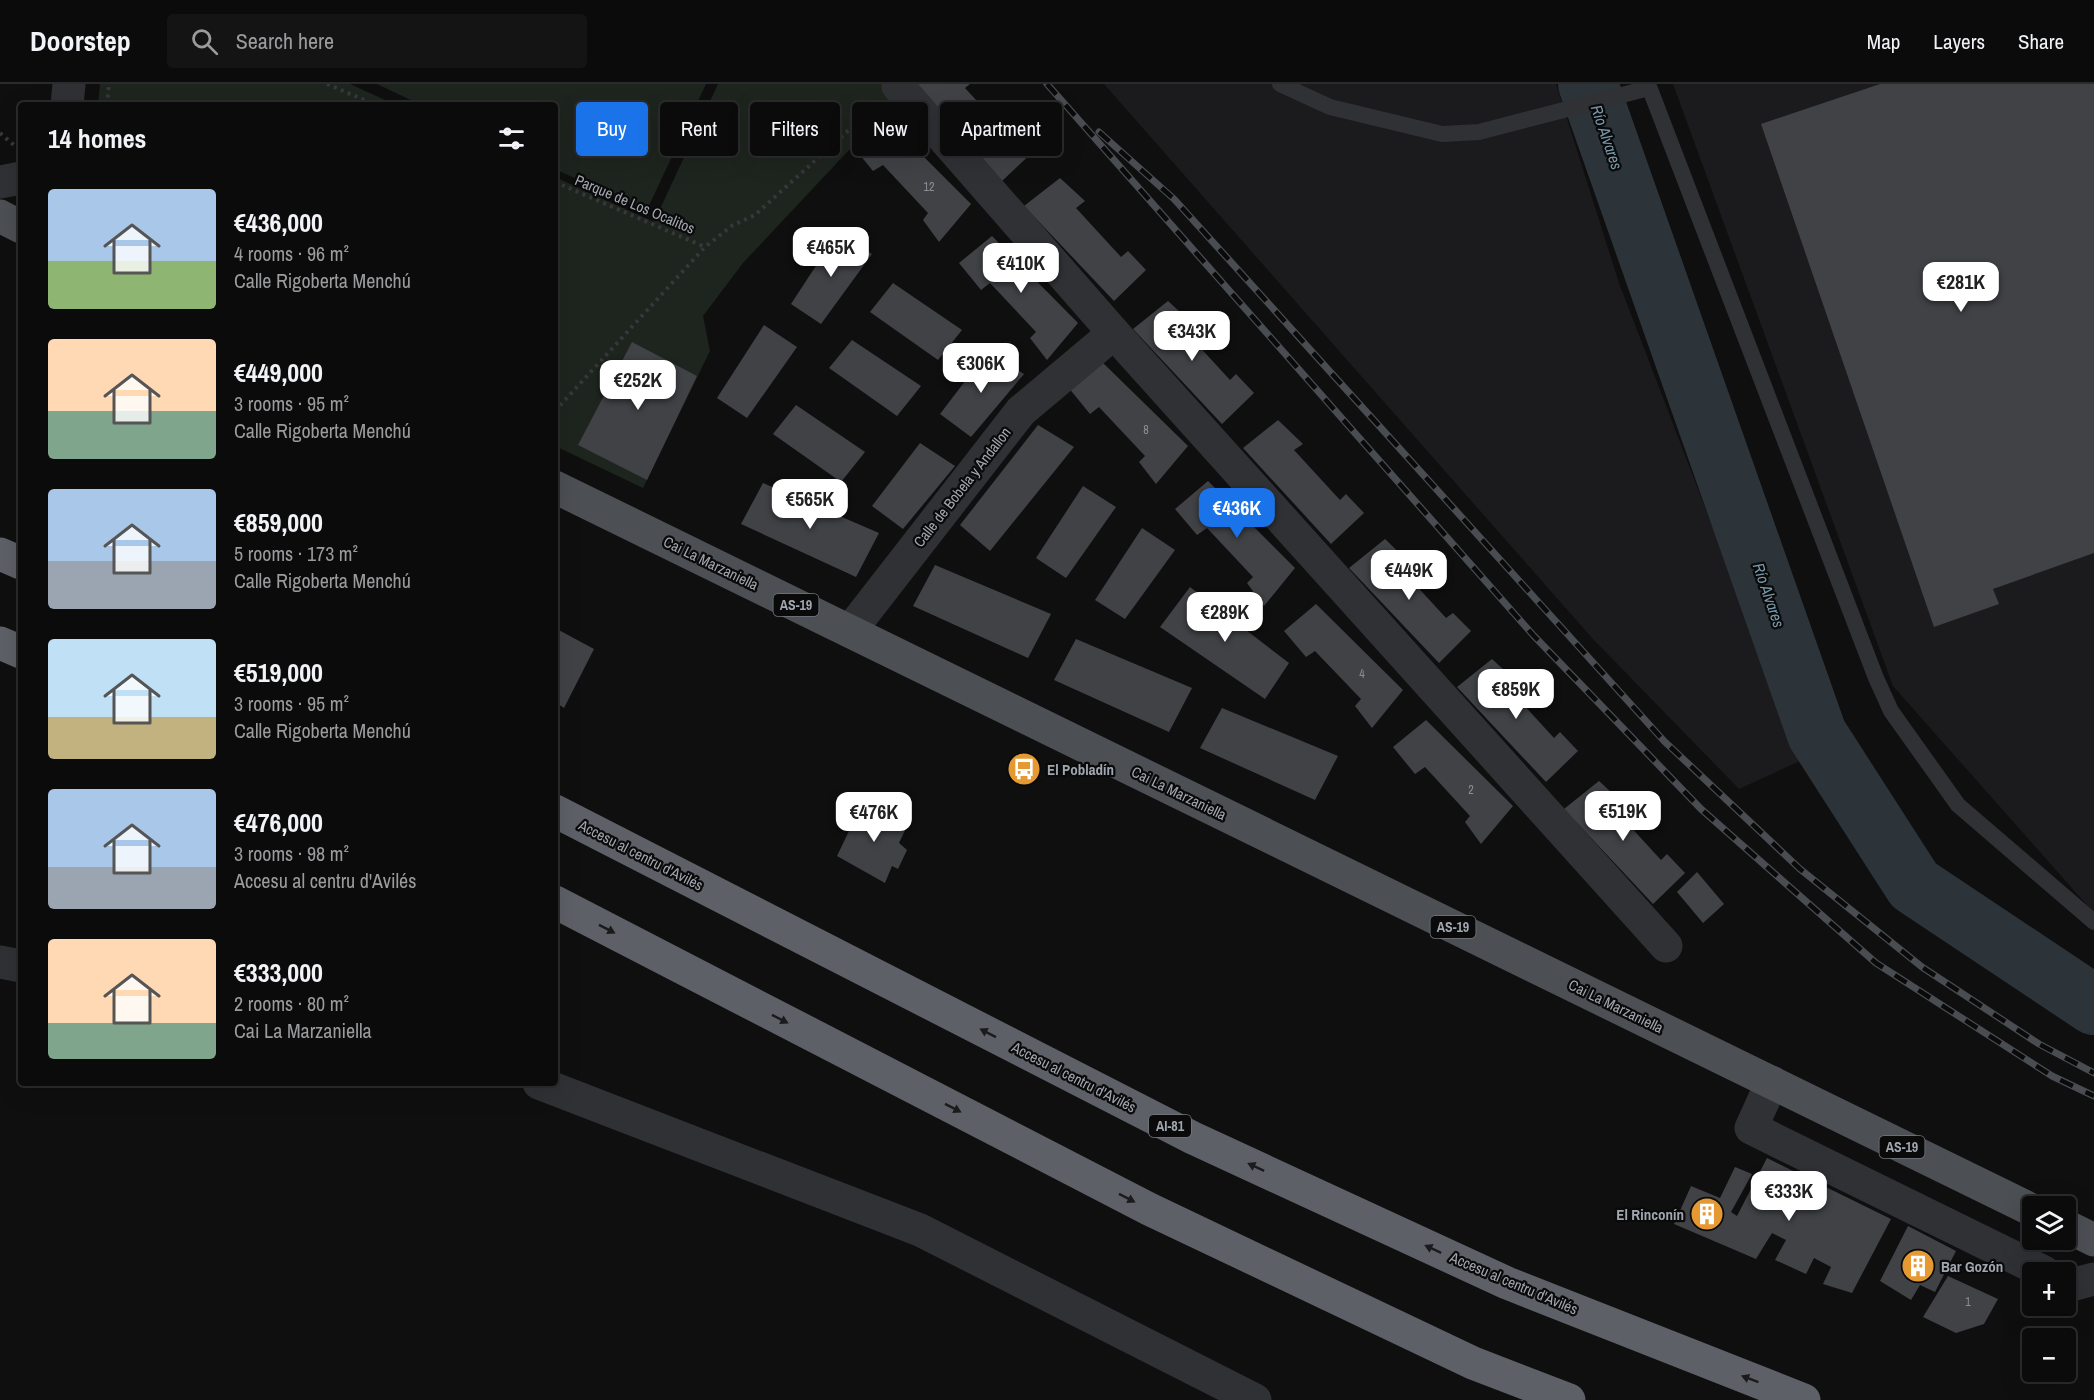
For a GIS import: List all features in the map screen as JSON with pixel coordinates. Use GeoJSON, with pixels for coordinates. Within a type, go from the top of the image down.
{"type":"FeatureCollection","features":[{"type":"Feature","properties":{"kind":"highway"},"geometry":{"type":"LineString","coordinates":[[0,554],[18,562]]}},
{"type":"Feature","properties":{"kind":"highway"},"geometry":{"type":"LineString","coordinates":[[0,643],[18,651]]}},
{"type":"Feature","properties":{"kind":"highway","name":"Accesu al centru d'Avilés"},"geometry":{"type":"LineString","coordinates":[[558,813],[1204,1143],[1507,1283],[1804,1400]]}},
{"type":"Feature","properties":{"kind":"highway"},"geometry":{"type":"LineString","coordinates":[[558,904],[1149,1209],[1473,1363],[1569,1400]]}},
{"type":"Feature","properties":{"kind":"main road"},"geometry":{"type":"LineString","coordinates":[[0,216],[18,225]]}},
{"type":"Feature","properties":{"kind":"main road","name":"Cai La Marzaniella"},"geometry":{"type":"LineString","coordinates":[[558,488],[2022,1205]]}},
{"type":"Feature","properties":{"kind":"main road"},"geometry":{"type":"LineString","coordinates":[[2076,1231],[2094,1240]]}},
{"type":"Feature","properties":{"kind":"street"},"geometry":{"type":"LineString","coordinates":[[67,102],[69,84]]}},
{"type":"Feature","properties":{"kind":"street"},"geometry":{"type":"LineString","coordinates":[[898,86],[1114,333],[1666,946]]}},
{"type":"Feature","properties":{"kind":"street"},"geometry":{"type":"LineString","coordinates":[[0,182],[18,179]]}},
{"type":"Feature","properties":{"kind":"street","name":"Calle de Bobela y Andallon"},"geometry":{"type":"LineString","coordinates":[[850,631],[1021,411],[1114,333]]}},
{"type":"Feature","properties":{"kind":"street"},"geometry":{"type":"LineString","coordinates":[[0,962],[18,965]]}},
{"type":"Feature","properties":{"kind":"street"},"geometry":{"type":"LineString","coordinates":[[1772,1082],[1751,1128],[2024,1262]]}},
{"type":"Feature","properties":{"kind":"street"},"geometry":{"type":"LineString","coordinates":[[547,1086],[920,1230],[1255,1400]]}},
{"type":"Feature","properties":{"kind":"street"},"geometry":{"type":"LineString","coordinates":[[2076,1284],[2094,1279]]}},
{"type":"Feature","properties":{"kind":"lane"},"geometry":{"type":"LineString","coordinates":[[1280,84],[1330,107],[1442,134],[1479,132],[1648,87],[1871,667],[1891,711],[1958,805],[2094,922]]}},
{"type":"Feature","properties":{"kind":"path"},"geometry":{"type":"LineString","coordinates":[[107,102],[109,84]]}},
{"type":"Feature","properties":{"kind":"path"},"geometry":{"type":"LineString","coordinates":[[327,84],[369,102]]}},
{"type":"Feature","properties":{"kind":"path","name":"Parque de Los Ocalitos"},"geometry":{"type":"LineString","coordinates":[[558,408],[705,247],[732,225],[755,215],[898,86]]}},
{"type":"Feature","properties":{"kind":"path"},"geometry":{"type":"LineString","coordinates":[[0,133],[15,146]]}},
{"type":"Feature","properties":{"kind":"path","name":"Parque de Los Ocalitos"},"geometry":{"type":"LineString","coordinates":[[558,183],[705,247]]}},
{"type":"Feature","properties":{"kind":"shaded area"},"geometry":{"type":"Polygon","coordinates":[[[100,84],[350,84],[389,102],[98,102],[100,84]]]}},
{"type":"Feature","properties":{"kind":"shaded area"},"geometry":{"type":"Polygon","coordinates":[[[377,84],[706,84],[698,102],[660,102],[660,156],[672,156],[646,212],[558,170],[558,102],[415,102],[377,84]]]}},
{"type":"Feature","properties":{"kind":"shaded area"},"geometry":{"type":"Polygon","coordinates":[[[718,84],[911,84],[894,102],[852,102],[852,147],[743,263],[703,316],[710,351],[643,488],[558,447],[558,178],[654,222],[685,156],[738,156],[738,102],[710,102],[718,84]]]}},
{"type":"Feature","properties":{"kind":"shaded area"},"geometry":{"type":"Polygon","coordinates":[[[1104,84],[1556,84],[1619,283],[1802,760],[1739,789],[1592,638],[1104,84]]]}},
{"type":"Feature","properties":{"kind":"shaded area"},"geometry":{"type":"Polygon","coordinates":[[[1673,84],[2094,84],[2094,913],[1893,686],[1673,84]]]}},
{"type":"Feature","properties":{"kind":"building"},"geometry":{"type":"Polygon","coordinates":[[[916,84],[970,84],[965,88],[978,102],[940,102],[940,111],[916,84]]]}},
{"type":"Feature","properties":{"kind":"building"},"geometry":{"type":"Polygon","coordinates":[[[1880,84],[2094,84],[2094,553],[1993,589],[1999,604],[1934,627],[1761,124],[1880,84]]]}},
{"type":"Feature","properties":{"kind":"building"},"geometry":{"type":"Polygon","coordinates":[[[861,156],[923,156],[971,204],[939,242],[923,220],[928,213],[883,165],[873,171],[861,156]]]}},
{"type":"Feature","properties":{"kind":"building"},"geometry":{"type":"Polygon","coordinates":[[[980,156],[1029,156],[1002,181],[980,156]]]}},
{"type":"Feature","properties":{"kind":"building"},"geometry":{"type":"Polygon","coordinates":[[[1060,178],[1085,201],[1076,208],[1121,257],[1128,251],[1146,270],[1114,301],[1024,206],[1060,178]]]}},
{"type":"Feature","properties":{"kind":"building"},"geometry":{"type":"Polygon","coordinates":[[[838,232],[872,254],[821,324],[791,304],[838,232]]]}},
{"type":"Feature","properties":{"kind":"building"},"geometry":{"type":"Polygon","coordinates":[[[992,236],[1078,323],[1047,360],[1030,338],[1036,332],[990,283],[981,290],[959,263],[992,236]]]}},
{"type":"Feature","properties":{"kind":"building"},"geometry":{"type":"Polygon","coordinates":[[[893,283],[962,330],[938,360],[870,312],[893,283]]]}},
{"type":"Feature","properties":{"kind":"building"},"geometry":{"type":"Polygon","coordinates":[[[1168,301],[1193,324],[1185,331],[1230,380],[1236,374],[1254,393],[1222,424],[1133,329],[1168,301]]]}},
{"type":"Feature","properties":{"kind":"building"},"geometry":{"type":"Polygon","coordinates":[[[764,325],[797,347],[747,418],[717,398],[764,325]]]}},
{"type":"Feature","properties":{"kind":"building"},"geometry":{"type":"Polygon","coordinates":[[[852,340],[921,386],[897,416],[829,368],[852,340]]]}},
{"type":"Feature","properties":{"kind":"building"},"geometry":{"type":"Polygon","coordinates":[[[632,342],[697,376],[647,480],[578,445],[632,342]]]}},
{"type":"Feature","properties":{"kind":"building"},"geometry":{"type":"Polygon","coordinates":[[[988,351],[1024,374],[971,437],[940,414],[988,351]]]}},
{"type":"Feature","properties":{"kind":"building"},"geometry":{"type":"Polygon","coordinates":[[[1100,360],[1188,446],[1156,484],[1139,462],[1145,456],[1099,407],[1090,414],[1068,387],[1100,360]]]}},
{"type":"Feature","properties":{"kind":"building"},"geometry":{"type":"Polygon","coordinates":[[[796,405],[865,452],[841,482],[773,434],[796,405]]]}},
{"type":"Feature","properties":{"kind":"building"},"geometry":{"type":"Polygon","coordinates":[[[1278,420],[1303,444],[1294,450],[1340,500],[1346,494],[1364,513],[1331,544],[1243,448],[1278,420]]]}},
{"type":"Feature","properties":{"kind":"building"},"geometry":{"type":"Polygon","coordinates":[[[1038,425],[1074,447],[990,551],[960,525],[1038,425]]]}},
{"type":"Feature","properties":{"kind":"building"},"geometry":{"type":"Polygon","coordinates":[[[920,443],[955,466],[903,529],[872,506],[920,443]]]}},
{"type":"Feature","properties":{"kind":"building"},"geometry":{"type":"Polygon","coordinates":[[[1208,481],[1295,568],[1264,606],[1247,583],[1253,577],[1207,528],[1197,535],[1175,509],[1208,481]]]}},
{"type":"Feature","properties":{"kind":"building"},"geometry":{"type":"Polygon","coordinates":[[[763,483],[879,533],[856,577],[741,524],[763,483]]]}},
{"type":"Feature","properties":{"kind":"building"},"geometry":{"type":"Polygon","coordinates":[[[1083,486],[1116,507],[1066,578],[1036,558],[1083,486]]]}},
{"type":"Feature","properties":{"kind":"building"},"geometry":{"type":"Polygon","coordinates":[[[1142,528],[1175,550],[1125,619],[1095,600],[1142,528]]]}},
{"type":"Feature","properties":{"kind":"building"},"geometry":{"type":"Polygon","coordinates":[[[1385,539],[1410,563],[1401,569],[1446,618],[1453,613],[1471,631],[1439,663],[1349,568],[1385,539]]]}},
{"type":"Feature","properties":{"kind":"building"},"geometry":{"type":"Polygon","coordinates":[[[935,565],[1051,614],[1028,658],[913,606],[935,565]]]}},
{"type":"Feature","properties":{"kind":"building"},"geometry":{"type":"Polygon","coordinates":[[[1190,587],[1289,663],[1265,699],[1160,627],[1190,587]]]}},
{"type":"Feature","properties":{"kind":"building"},"geometry":{"type":"Polygon","coordinates":[[[1316,604],[1403,690],[1372,728],[1355,706],[1361,699],[1315,651],[1306,657],[1284,631],[1316,604]]]}},
{"type":"Feature","properties":{"kind":"building"},"geometry":{"type":"Polygon","coordinates":[[[558,630],[594,649],[564,708],[558,704],[558,630]]]}},
{"type":"Feature","properties":{"kind":"building"},"geometry":{"type":"Polygon","coordinates":[[[1076,639],[1192,688],[1169,732],[1054,680],[1076,639]]]}},
{"type":"Feature","properties":{"kind":"building"},"geometry":{"type":"Polygon","coordinates":[[[1492,659],[1517,682],[1509,689],[1554,738],[1560,732],[1578,751],[1546,782],[1457,687],[1492,659]]]}},
{"type":"Feature","properties":{"kind":"building"},"geometry":{"type":"Polygon","coordinates":[[[1222,708],[1338,756],[1315,800],[1200,748],[1222,708]]]}},
{"type":"Feature","properties":{"kind":"building"},"geometry":{"type":"Polygon","coordinates":[[[1426,720],[1513,806],[1481,844],[1465,822],[1470,816],[1425,767],[1415,774],[1393,747],[1426,720]]]}},
{"type":"Feature","properties":{"kind":"building"},"geometry":{"type":"Polygon","coordinates":[[[1599,781],[1624,804],[1616,811],[1661,860],[1667,854],[1685,873],[1653,904],[1564,809],[1599,781]]]}},
{"type":"Feature","properties":{"kind":"building"},"geometry":{"type":"Polygon","coordinates":[[[862,804],[908,824],[899,843],[907,850],[898,869],[892,866],[885,883],[837,856],[862,804]]]}},
{"type":"Feature","properties":{"kind":"building"},"geometry":{"type":"Polygon","coordinates":[[[1697,872],[1724,904],[1703,923],[1677,892],[1697,872]]]}},
{"type":"Feature","properties":{"kind":"building"},"geometry":{"type":"Polygon","coordinates":[[[1767,1158],[1891,1219],[1852,1293],[1823,1284],[1831,1267],[1814,1258],[1806,1274],[1775,1260],[1786,1240],[1772,1233],[1756,1259],[1674,1224],[1691,1186],[1720,1198],[1735,1167],[1752,1174],[1731,1212],[1737,1216],[1767,1158]]]}},
{"type":"Feature","properties":{"kind":"building","name":"Bar Gozón"},"geometry":{"type":"Polygon","coordinates":[[[1908,1226],[1956,1251],[1935,1292],[1920,1285],[1911,1300],[1880,1281],[1908,1226]]]}},
{"type":"Feature","properties":{"kind":"building"},"geometry":{"type":"Polygon","coordinates":[[[1948,1276],[1998,1299],[1984,1324],[1956,1333],[1923,1317],[1948,1276]]]}},
{"type":"Feature","properties":{"kind":"waterway","name":"Río Alvares"},"geometry":{"type":"LineString","coordinates":[[1588,84],[1817,734],[1914,885],[2094,1005]]}},
{"type":"Feature","properties":{"kind":"railway"},"geometry":{"type":"LineString","coordinates":[[1047,84],[1534,636],[1701,809],[1876,963],[2052,1076],[2094,1096]]}},
{"type":"Feature","properties":{"kind":"railway"},"geometry":{"type":"LineString","coordinates":[[1099,132],[1174,199],[1664,741],[1800,869],[1922,967],[2039,1044],[2094,1073]]}},
{"type":"Feature","properties":{"kind":"place","name":"El Pobladín"},"geometry":{"type":"Point","coordinates":[1024,769]}},
{"type":"Feature","properties":{"kind":"place","name":"El Rinconín"},"geometry":{"type":"Point","coordinates":[1707,1214]}},
{"type":"Feature","properties":{"kind":"place","name":"Bar Gozón"},"geometry":{"type":"Point","coordinates":[1918,1266]}}]}
